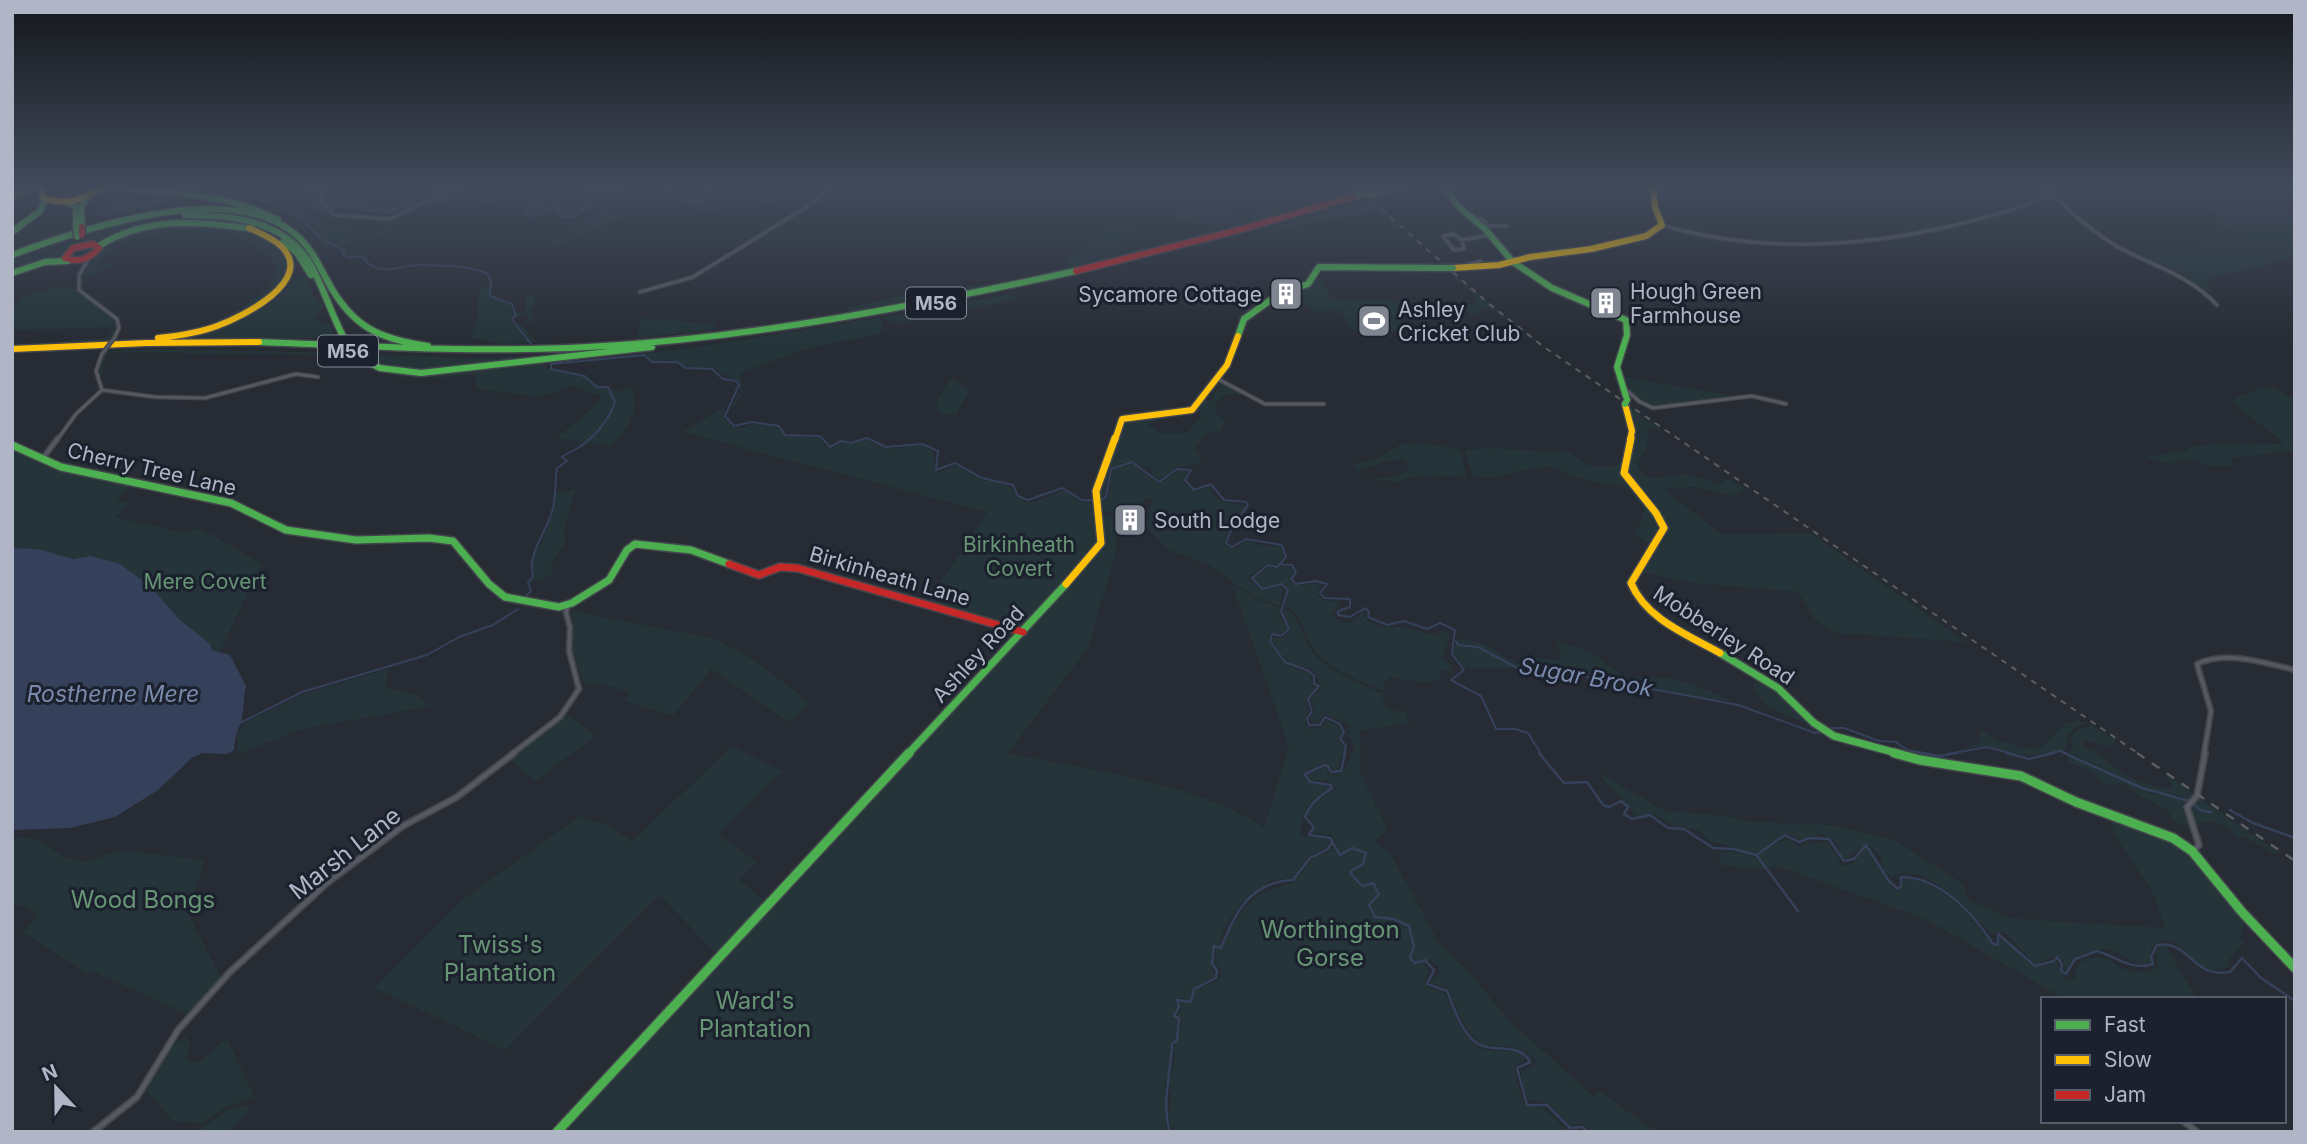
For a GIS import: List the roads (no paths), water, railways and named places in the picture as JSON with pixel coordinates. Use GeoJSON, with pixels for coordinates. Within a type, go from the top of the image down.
{"type":"FeatureCollection","features":[{"type":"Feature","properties":{"kind":"main road","name":"M56"},"geometry":{"type":"LineString","coordinates":[[12,257],[61,238]]}},
{"type":"Feature","properties":{"kind":"main road","name":"M56"},"geometry":{"type":"LineString","coordinates":[[12,257],[66,238]]}},
{"type":"Feature","properties":{"kind":"main road"},"geometry":{"type":"LineString","coordinates":[[69,261],[64,256],[76,238]]}},
{"type":"Feature","properties":{"kind":"main road"},"geometry":{"type":"LineString","coordinates":[[82,238],[87,244]]}},
{"type":"Feature","properties":{"kind":"main road"},"geometry":{"type":"LineString","coordinates":[[12,273],[45,262],[85,260],[109,238]]}},
{"type":"Feature","properties":{"kind":"main road"},"geometry":{"type":"LineString","coordinates":[[74,345],[189,334],[227,323],[264,303],[286,283],[292,270],[292,261],[282,245],[269,238]]}},
{"type":"Feature","properties":{"kind":"main road"},"geometry":{"type":"LineString","coordinates":[[277,238],[293,249],[323,294]]}},
{"type":"Feature","properties":{"kind":"main road","name":"M56"},"geometry":{"type":"LineString","coordinates":[[288,238],[308,259],[345,340],[357,356],[380,368],[421,373],[684,343],[878,314],[1054,280],[1224,238]]}},
{"type":"Feature","properties":{"kind":"main road","name":"M56"},"geometry":{"type":"LineString","coordinates":[[299,238],[312,253],[343,311],[360,328],[376,336],[398,342],[449,347],[618,345]]}},
{"type":"Feature","properties":{"kind":"main road","name":"M56"},"geometry":{"type":"LineString","coordinates":[[12,351],[74,345],[274,342],[468,351],[618,345],[750,331],[985,290],[1208,238]]}},
{"type":"Feature","properties":{"kind":"main road"},"geometry":{"type":"LineString","coordinates":[[1493,238],[1513,262]]}},
{"type":"Feature","properties":{"kind":"main road","name":"Ashley Road"},"geometry":{"type":"LineString","coordinates":[[556,1132],[1099,548],[1101,536],[1097,487],[1122,419],[1127,416],[1190,411],[1217,379],[1233,354],[1238,328],[1244,318],[1279,294],[1310,283],[1319,267],[1449,268],[1482,262],[1513,262],[1638,238]]}},
{"type":"Feature","properties":{"kind":"main road"},"geometry":{"type":"LineString","coordinates":[[69,251],[87,244],[99,246]]}},
{"type":"Feature","properties":{"kind":"main road","name":"Mobberley Road"},"geometry":{"type":"LineString","coordinates":[[1513,262],[1552,288],[1626,320],[1626,335],[1617,367],[1632,431],[1624,473],[1632,487],[1661,516],[1664,528],[1631,583],[1633,592],[1648,611],[1778,688],[1814,723],[1835,736],[1920,760],[2021,776],[2076,802],[2161,833],[2192,850]]}},
{"type":"Feature","properties":{"kind":"main road","name":"M56"},"geometry":{"type":"LineString","coordinates":[[12,351],[222,346],[505,355],[684,343]]}},
{"type":"Feature","properties":{"kind":"main road","name":"Cherry Tree Lane"},"geometry":{"type":"LineString","coordinates":[[12,445],[61,467],[212,499],[247,510],[294,531],[356,541],[429,538],[453,541],[489,584],[505,597],[564,608]]}},
{"type":"Feature","properties":{"kind":"main road","name":"Birkinheath Lane"},"geometry":{"type":"LineString","coordinates":[[564,608],[609,580],[627,550],[640,544],[703,553],[759,575],[780,567],[797,568],[1023,632]]}},
{"type":"Feature","properties":{"kind":"main road"},"geometry":{"type":"LineString","coordinates":[[2192,850],[2242,912],[2295,968]]}},
{"type":"Feature","properties":{"kind":"street"},"geometry":{"type":"LineString","coordinates":[[640,292],[693,277],[756,238]]}},
{"type":"Feature","properties":{"kind":"street"},"geometry":{"type":"LineString","coordinates":[[1445,238],[1456,250],[1465,248],[1462,240],[1471,238]]}},
{"type":"Feature","properties":{"kind":"street"},"geometry":{"type":"LineString","coordinates":[[1738,238],[1784,244],[1842,244],[1885,238]]}},
{"type":"Feature","properties":{"kind":"street"},"geometry":{"type":"LineString","coordinates":[[2105,238],[2131,254],[2181,274],[2201,288],[2217,305]]}},
{"type":"Feature","properties":{"kind":"street"},"geometry":{"type":"LineString","coordinates":[[85,260],[77,283],[79,290],[117,319],[119,328],[102,354],[96,372],[102,390]]}},
{"type":"Feature","properties":{"kind":"street"},"geometry":{"type":"LineString","coordinates":[[1467,265],[1482,262]]}},
{"type":"Feature","properties":{"kind":"street"},"geometry":{"type":"LineString","coordinates":[[102,390],[155,397],[205,398],[296,374],[318,377]]}},
{"type":"Feature","properties":{"kind":"street"},"geometry":{"type":"LineString","coordinates":[[1217,379],[1265,404],[1324,404]]}},
{"type":"Feature","properties":{"kind":"street"},"geometry":{"type":"LineString","coordinates":[[1624,388],[1641,403],[1653,408],[1752,396],[1786,404]]}},
{"type":"Feature","properties":{"kind":"street"},"geometry":{"type":"LineString","coordinates":[[43,458],[76,414],[102,390]]}},
{"type":"Feature","properties":{"kind":"street","name":"Marsh Lane"},"geometry":{"type":"LineString","coordinates":[[93,1132],[137,1097],[178,1030],[194,1010],[230,972],[327,883],[403,826],[457,797],[560,717],[575,702],[580,682],[569,652],[571,626],[564,608]]}},
{"type":"Feature","properties":{"kind":"street"},"geometry":{"type":"LineString","coordinates":[[2192,850],[2199,845],[2186,810],[2197,796],[2196,785],[2209,736],[2211,711],[2197,664],[2205,659],[2219,658],[2295,670]]}},
{"type":"Feature","properties":{"kind":"water","name":"Rostherne Mere"},"geometry":{"type":"Polygon","coordinates":[[[12,548],[38,549],[73,559],[91,556],[120,564],[150,586],[180,620],[210,644],[212,650],[230,655],[246,686],[234,750],[227,754],[203,753],[193,757],[158,790],[115,817],[70,828],[12,830],[12,548]]]}},
{"type":"Feature","properties":{"kind":"waterway"},"geometry":{"type":"LineString","coordinates":[[321,238],[344,250],[343,254],[349,258],[362,256],[375,268],[391,269],[415,265],[463,267],[487,273],[491,282],[490,296],[512,304],[516,316],[513,318],[514,322],[531,344]]}},
{"type":"Feature","properties":{"kind":"waterway"},"geometry":{"type":"LineString","coordinates":[[551,364],[644,355],[652,362],[677,362],[686,368],[712,369],[723,379],[736,381],[739,385],[725,416],[734,426],[752,422],[779,426],[785,435],[820,436],[830,447],[841,441],[851,443],[867,438],[886,447],[922,444],[938,451],[936,470],[955,463],[982,478],[1013,485],[1018,496],[1028,500],[1062,488],[1082,500],[1101,501],[1106,497],[1111,469],[1132,462],[1159,482],[1177,469],[1191,470],[1185,480],[1194,490],[1211,484],[1224,500],[1246,502],[1248,505],[1231,530],[1226,543],[1232,547],[1246,539],[1282,545],[1286,557],[1280,564]]}},
{"type":"Feature","properties":{"kind":"waterway"},"geometry":{"type":"LineString","coordinates":[[525,597],[531,591],[528,583],[533,576],[535,550],[553,508],[557,468],[567,461],[562,457],[595,434],[605,422],[615,402],[608,387],[597,387],[584,376],[551,369],[551,365]]}},
{"type":"Feature","properties":{"kind":"waterway","name":"Sugar Brook"},"geometry":{"type":"LineString","coordinates":[[1280,564],[1292,565],[1296,573],[1291,579],[1296,584],[1316,581],[1327,584],[1320,593],[1324,598],[1350,599],[1350,607],[1338,611],[1338,615],[1350,617],[1365,608],[1369,611],[1368,617],[1387,625],[1404,621],[1427,629],[1440,623],[1455,630],[1452,654],[1464,670],[1451,680],[1481,696],[1496,729],[1515,729],[1528,733],[1541,754]]}},
{"type":"Feature","properties":{"kind":"waterway"},"geometry":{"type":"LineString","coordinates":[[1280,564],[1277,567],[1268,565],[1252,578],[1262,589],[1282,584],[1288,590],[1281,611],[1289,629],[1281,636],[1272,634],[1270,641],[1285,662],[1309,671],[1314,676],[1314,684],[1319,686],[1308,699],[1312,712],[1307,718],[1309,725],[1320,725],[1325,717],[1340,724],[1344,732],[1340,739],[1346,746],[1344,754]]}},
{"type":"Feature","properties":{"kind":"waterway"},"geometry":{"type":"LineString","coordinates":[[240,723],[302,692],[427,655],[459,637],[493,625],[518,609]]}},
{"type":"Feature","properties":{"kind":"waterway","name":"Sugar Brook"},"geometry":{"type":"LineString","coordinates":[[1456,641],[1458,645],[1478,647],[1519,669],[1545,669],[1738,705],[1815,733],[1822,732]]}},
{"type":"Feature","properties":{"kind":"waterway","name":"Sugar Brook"},"geometry":{"type":"LineString","coordinates":[[1828,728],[1844,728],[1879,741],[1896,742],[1907,750],[1930,754]]}},
{"type":"Feature","properties":{"kind":"waterway","name":"Sugar Brook"},"geometry":{"type":"LineString","coordinates":[[1948,754],[1987,747],[2013,754]]}},
{"type":"Feature","properties":{"kind":"waterway","name":"Sugar Brook"},"geometry":{"type":"LineString","coordinates":[[2047,754],[2060,751],[2068,754]]}},
{"type":"Feature","properties":{"kind":"waterway"},"geometry":{"type":"LineString","coordinates":[[1345,753],[1341,771],[1331,772],[1328,766],[1324,765],[1305,774],[1310,782],[1331,785],[1332,788],[1316,800],[1307,812],[1305,817],[1314,827],[1309,835],[1330,838],[1340,855],[1352,848],[1366,853],[1363,864],[1351,871],[1351,874],[1362,886],[1373,883],[1379,894],[1369,905],[1375,917],[1394,919],[1409,926],[1414,947],[1410,958],[1415,963],[1425,960],[1434,970],[1427,984],[1447,991],[1461,1024],[1474,1041],[1488,1047],[1520,1052],[1526,1056],[1530,1062],[1517,1068],[1527,1105],[1547,1105],[1570,1128],[1582,1127],[1589,1132]]}},
{"type":"Feature","properties":{"kind":"waterway"},"geometry":{"type":"LineString","coordinates":[[1539,753],[1564,783],[1587,782],[1603,805],[1609,807],[1621,801],[1628,807],[1624,814],[1632,819],[1650,815],[1668,828],[1684,829],[1713,848],[1733,849],[1756,855],[1785,835],[1799,842],[1809,838],[1829,839],[1844,861],[1854,859],[1866,845],[1889,881],[1898,889],[1901,886],[1901,877],[1929,883],[1942,890],[1976,920],[1993,944],[1998,945],[1998,934],[2035,966],[2054,961],[2057,957],[2062,964],[2061,971],[2066,974],[2075,959],[2097,951],[2131,965],[2145,966],[2153,964],[2151,957],[2157,945],[2168,945],[2177,948],[2206,970],[2217,972],[2230,972],[2242,958],[2261,978],[2295,1001]]}},
{"type":"Feature","properties":{"kind":"waterway","name":"Sugar Brook"},"geometry":{"type":"LineString","coordinates":[[1921,753],[1939,756],[1957,753]]}},
{"type":"Feature","properties":{"kind":"waterway","name":"Sugar Brook"},"geometry":{"type":"LineString","coordinates":[[2007,753],[2029,759],[2054,753]]}},
{"type":"Feature","properties":{"kind":"waterway","name":"Sugar Brook"},"geometry":{"type":"LineString","coordinates":[[2064,753],[2142,788],[2189,801]]}},
{"type":"Feature","properties":{"kind":"waterway","name":"Sugar Brook"},"geometry":{"type":"LineString","coordinates":[[2193,804],[2202,811],[2211,812]]}},
{"type":"Feature","properties":{"kind":"waterway","name":"Sugar Brook"},"geometry":{"type":"LineString","coordinates":[[2230,810],[2253,823],[2295,838]]}},
{"type":"Feature","properties":{"kind":"waterway"},"geometry":{"type":"LineString","coordinates":[[1170,1132],[1166,1099],[1172,1044],[1177,1040],[1179,1018],[1174,1016],[1179,1007],[1177,1000],[1191,1002],[1194,989],[1216,978],[1217,971],[1212,963],[1214,946],[1221,948],[1232,922],[1246,901],[1266,886],[1293,880],[1310,858],[1328,849],[1332,842]]}},
{"type":"Feature","properties":{"kind":"waterway"},"geometry":{"type":"LineString","coordinates":[[1757,856],[1798,911]]}},
{"type":"Feature","properties":{"kind":"railway"},"geometry":{"type":"LineString","coordinates":[[1415,238],[1488,303],[1544,347],[2139,754]]}},
{"type":"Feature","properties":{"kind":"railway"},"geometry":{"type":"LineString","coordinates":[[2137,753],[2295,861]]}},
{"type":"Feature","properties":{"kind":"place","name":"Sycamore Cottage"},"geometry":{"type":"Point","coordinates":[1286,294]}},
{"type":"Feature","properties":{"kind":"place","name":"Hough Green Farmhouse"},"geometry":{"type":"Point","coordinates":[1606,303]}},
{"type":"Feature","properties":{"kind":"place","name":"Ashley Cricket Club"},"geometry":{"type":"Point","coordinates":[1374,321]}},
{"type":"Feature","properties":{"kind":"place","name":"South Lodge"},"geometry":{"type":"Point","coordinates":[1130,520]}},
{"type":"Feature","properties":{"kind":"park label","name":"Birkinheath Covert"},"geometry":{"type":"Point","coordinates":[1019,556]}},
{"type":"Feature","properties":{"kind":"park label","name":"Mere Covert"},"geometry":{"type":"Point","coordinates":[205,581]}},
{"type":"Feature","properties":{"kind":"park label","name":"Wood Bongs"},"geometry":{"type":"Point","coordinates":[143,899]}},
{"type":"Feature","properties":{"kind":"park label","name":"Worthington Gorse"},"geometry":{"type":"Point","coordinates":[1330,943]}},
{"type":"Feature","properties":{"kind":"park label","name":"Twiss's Plantation"},"geometry":{"type":"Point","coordinates":[500,958]}},
{"type":"Feature","properties":{"kind":"park label","name":"Ward's Plantation"},"geometry":{"type":"Point","coordinates":[755,1014]}}]}
